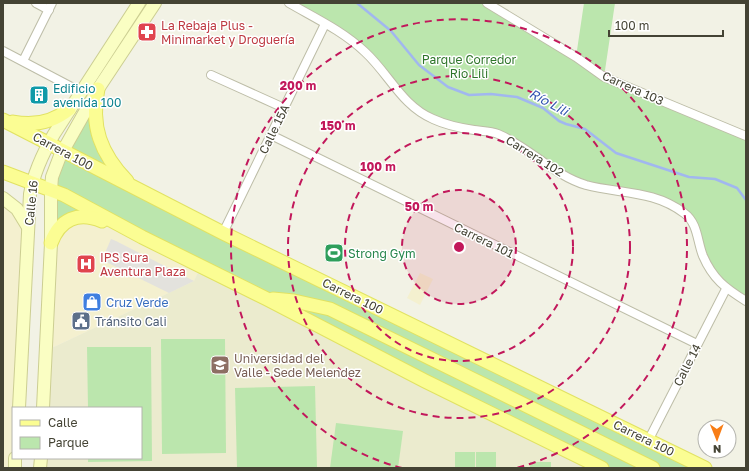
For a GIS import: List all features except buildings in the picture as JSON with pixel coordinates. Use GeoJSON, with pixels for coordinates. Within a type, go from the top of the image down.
{"type":"FeatureCollection","features":[{"type":"Feature","properties":{"kind":"main road"},"geometry":{"type":"LineString","coordinates":[[98,89],[95,113],[100,141],[110,162],[135,189]]}},
{"type":"Feature","properties":{"kind":"main road"},"geometry":{"type":"LineString","coordinates":[[3,120],[19,123],[39,123],[53,119],[70,109]]}},
{"type":"Feature","properties":{"kind":"main road","name":"Carrera 100"},"geometry":{"type":"LineString","coordinates":[[3,120],[135,189],[705,468]]}},
{"type":"Feature","properties":{"kind":"main road"},"geometry":{"type":"LineString","coordinates":[[3,172],[64,195],[142,237],[267,299],[425,381],[602,468]]}},
{"type":"Feature","properties":{"kind":"main road"},"geometry":{"type":"LineString","coordinates":[[50,243],[55,232],[60,226],[80,216],[97,219],[142,237]]}},
{"type":"Feature","properties":{"kind":"main road"},"geometry":{"type":"LineString","coordinates":[[267,299],[294,301],[330,309],[653,468]]}},
{"type":"Feature","properties":{"kind":"street"},"geometry":{"type":"LineString","coordinates":[[23,61],[51,6],[36,3]]}},
{"type":"Feature","properties":{"kind":"street","name":"Calle 16"},"geometry":{"type":"LineString","coordinates":[[19,407],[30,194],[35,171],[48,143],[139,3]]}},
{"type":"Feature","properties":{"kind":"street","name":"Calle 16"},"geometry":{"type":"LineString","coordinates":[[43,407],[50,243],[50,190],[55,169],[63,151],[98,89],[155,3]]}},
{"type":"Feature","properties":{"kind":"street","name":"Carrera 102"},"geometry":{"type":"LineString","coordinates":[[289,3],[345,35],[366,53],[403,98],[417,110],[432,119],[454,127],[496,133],[514,141],[567,177],[586,185],[649,196],[669,203],[685,213],[694,225],[704,256],[714,276],[726,289],[746,300]]}},
{"type":"Feature","properties":{"kind":"street","name":"Carrera 103"},"geometry":{"type":"LineString","coordinates":[[487,3],[576,57],[604,77],[746,136]]}},
{"type":"Feature","properties":{"kind":"street","name":"Calle 15A"},"geometry":{"type":"LineString","coordinates":[[224,233],[325,24]]}},
{"type":"Feature","properties":{"kind":"street"},"geometry":{"type":"LineString","coordinates":[[3,51],[81,92]]}},
{"type":"Feature","properties":{"kind":"street"},"geometry":{"type":"LineString","coordinates":[[211,75],[284,108]]}},
{"type":"Feature","properties":{"kind":"street","name":"Carrera 101"},"geometry":{"type":"LineString","coordinates":[[271,135],[697,344]]}},
{"type":"Feature","properties":{"kind":"street"},"geometry":{"type":"LineString","coordinates":[[3,198],[17,209],[28,228]]}},
{"type":"Feature","properties":{"kind":"street","name":"Calle 14"},"geometry":{"type":"LineString","coordinates":[[648,440],[726,289]]}},
{"type":"Feature","properties":{"kind":"shaded area"},"geometry":{"type":"Polygon","coordinates":[[[3,198],[23,217],[19,407],[12,407],[12,459],[15,468],[3,468],[3,198]]]}},
{"type":"Feature","properties":{"kind":"shaded area"},"geometry":{"type":"Polygon","coordinates":[[[89,217],[201,266],[194,281],[46,350],[55,232],[89,217]]]}},
{"type":"Feature","properties":{"kind":"shaded area"},"geometry":{"type":"Polygon","coordinates":[[[111,239],[194,281],[169,293],[102,260],[111,239]]]}},
{"type":"Feature","properties":{"kind":"shaded area","name":"Universidad del Valle - Sede Melendez"},"geometry":{"type":"Polygon","coordinates":[[[201,266],[602,468],[40,468],[41,459],[142,459],[142,407],[43,407],[46,350],[194,281],[201,266]]]}},
{"type":"Feature","properties":{"kind":"shaded area"},"geometry":{"type":"Polygon","coordinates":[[[420,273],[433,279],[420,305],[407,298],[420,273]]]}},
{"type":"Feature","properties":{"kind":"green space","name":"Parque Corredor Rio Lili"},"geometry":{"type":"Polygon","coordinates":[[[289,3],[487,3],[576,57],[584,3],[615,3],[604,77],[746,136],[746,301],[714,276],[694,225],[669,203],[586,185],[514,141],[454,127],[417,110],[366,53],[289,3]]]}},
{"type":"Feature","properties":{"kind":"green space"},"geometry":{"type":"Polygon","coordinates":[[[98,89],[97,128],[135,189],[705,468],[602,468],[267,299],[89,217],[55,232],[51,190],[98,89]]]}},
{"type":"Feature","properties":{"kind":"green space"},"geometry":{"type":"Polygon","coordinates":[[[161,339],[225,339],[226,453],[162,454],[161,339]]]}},
{"type":"Feature","properties":{"kind":"green space"},"geometry":{"type":"Polygon","coordinates":[[[87,347],[151,347],[152,461],[88,462],[88,459],[142,459],[142,407],[88,407],[87,347]]]}},
{"type":"Feature","properties":{"kind":"green space"},"geometry":{"type":"Polygon","coordinates":[[[315,386],[317,468],[237,468],[235,388],[315,386]]]}},
{"type":"Feature","properties":{"kind":"green space"},"geometry":{"type":"Polygon","coordinates":[[[336,423],[403,431],[398,468],[330,468],[336,423]]]}},
{"type":"Feature","properties":{"kind":"green space"},"geometry":{"type":"Polygon","coordinates":[[[455,452],[475,452],[475,468],[455,468],[455,452]]]}},
{"type":"Feature","properties":{"kind":"green space"},"geometry":{"type":"Polygon","coordinates":[[[476,452],[496,452],[496,468],[476,468],[476,452]]]}},
{"type":"Feature","properties":{"kind":"green space"},"geometry":{"type":"Polygon","coordinates":[[[530,462],[551,462],[551,468],[530,468],[530,462]]]}},
{"type":"Feature","properties":{"kind":"waterway","name":"Río Lili"},"geometry":{"type":"LineString","coordinates":[[357,3],[391,31],[419,65],[448,87],[469,95],[491,94],[517,97],[543,108],[559,121],[585,129],[616,153],[689,177],[715,179],[737,188],[746,200]]}},
{"type":"Feature","properties":{"kind":"place","name":"La Rebaja Plus - Minimarket y Droguería"},"geometry":{"type":"Point","coordinates":[147,32]}},
{"type":"Feature","properties":{"kind":"place","name":"Edificio avenida 100"},"geometry":{"type":"Point","coordinates":[39,95]}},
{"type":"Feature","properties":{"kind":"place","name":"Strong Gym"},"geometry":{"type":"Point","coordinates":[334,253]}},
{"type":"Feature","properties":{"kind":"place","name":"IPS Sura Aventura Plaza"},"geometry":{"type":"Point","coordinates":[86,264]}},
{"type":"Feature","properties":{"kind":"place","name":"Cruz Verde"},"geometry":{"type":"Point","coordinates":[92,302]}},
{"type":"Feature","properties":{"kind":"place","name":"Tránsito Cali"},"geometry":{"type":"Point","coordinates":[81,321]}},
{"type":"Feature","properties":{"kind":"place","name":"Universidad del Valle - Sede Melendez"},"geometry":{"type":"Point","coordinates":[220,365]}}]}
